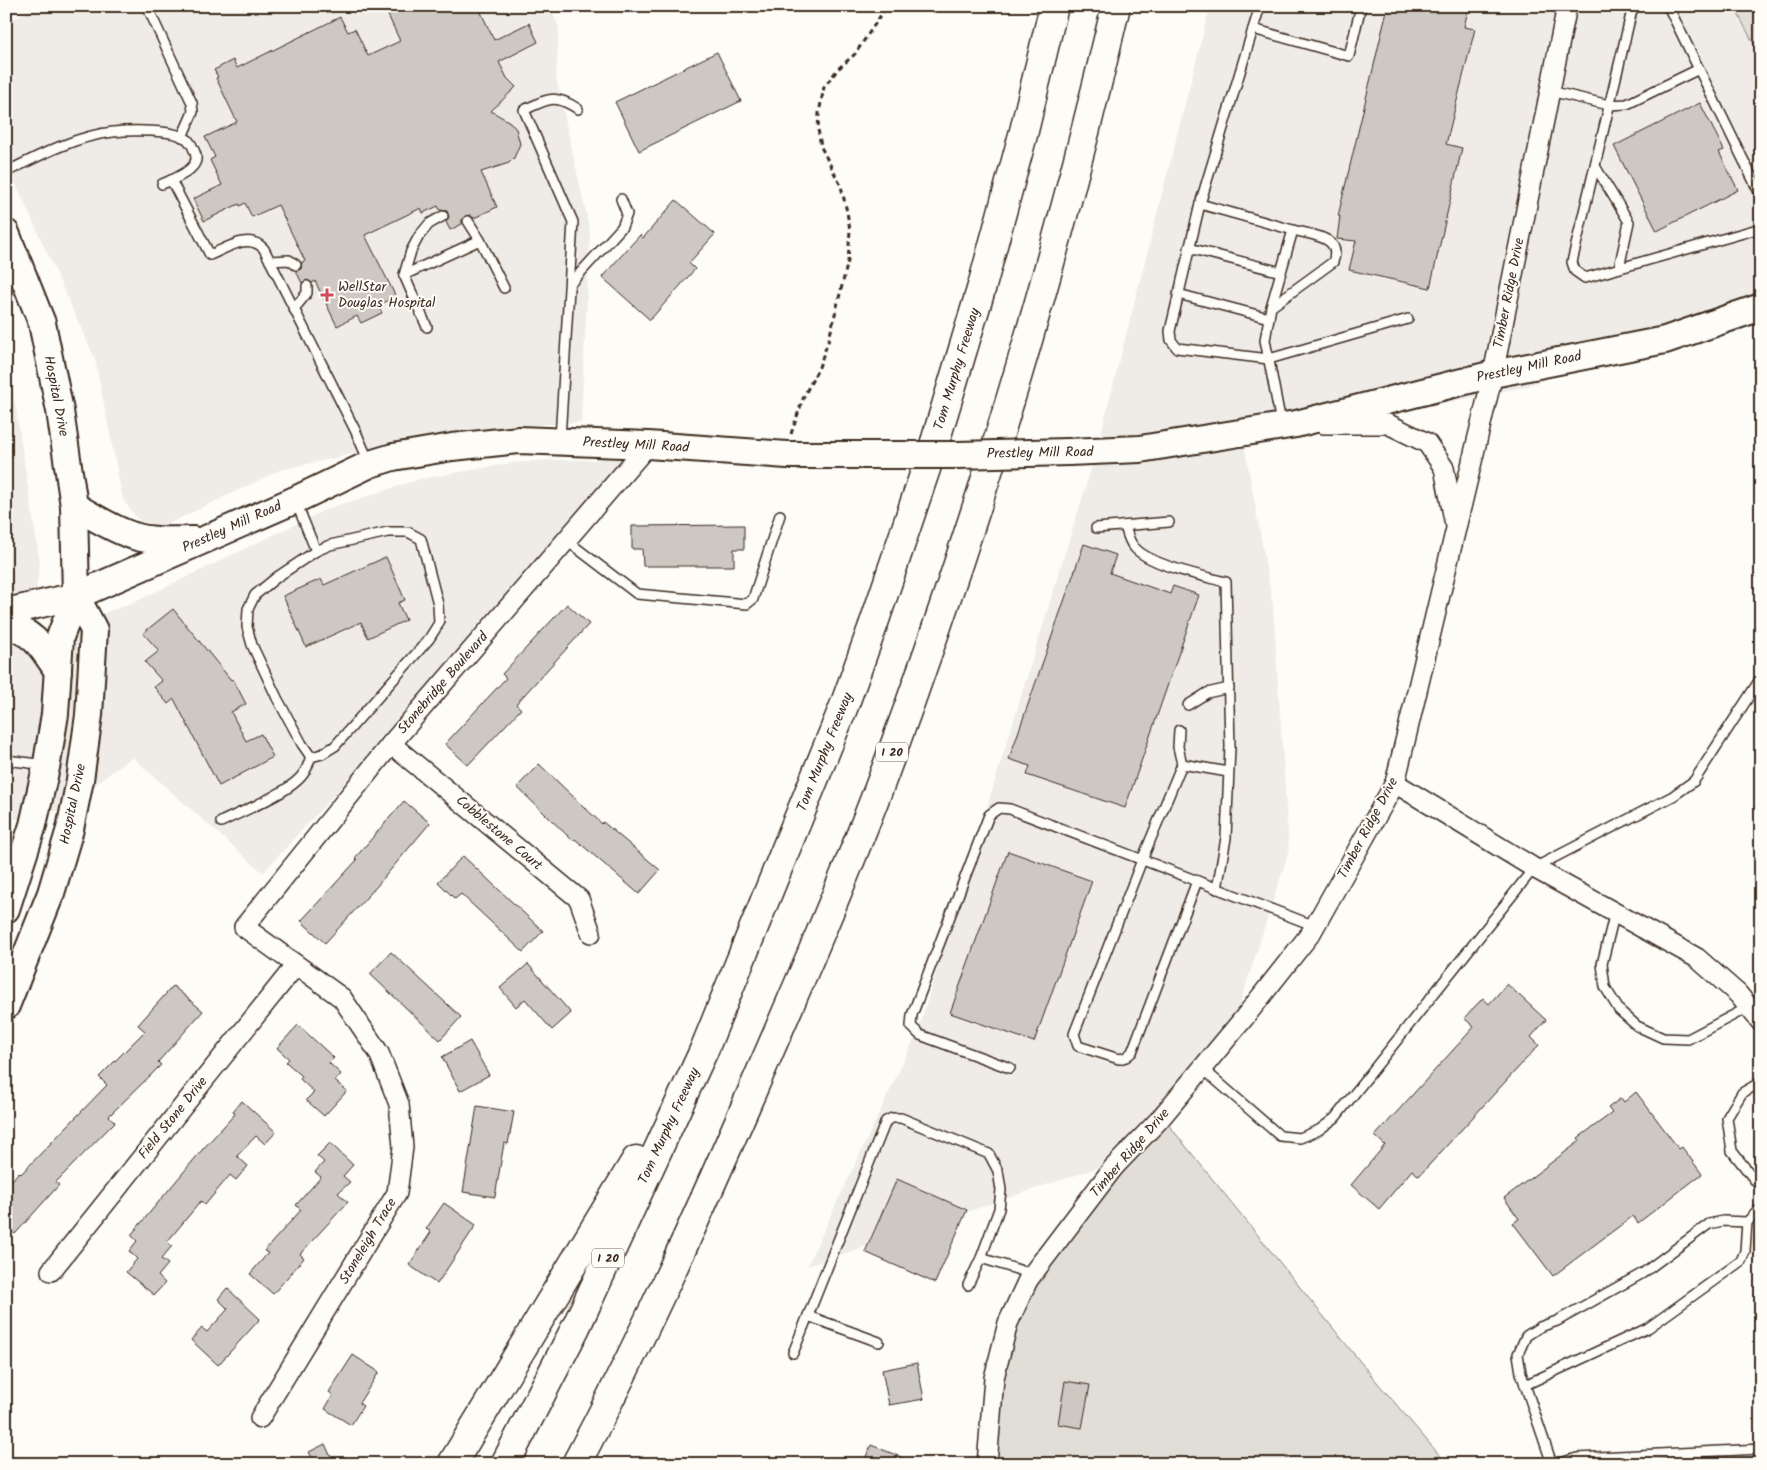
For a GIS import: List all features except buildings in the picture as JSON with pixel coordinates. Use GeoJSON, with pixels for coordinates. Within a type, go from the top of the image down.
{"type":"FeatureCollection","features":[{"type":"Feature","properties":{"kind":"highway","name":"Tom Murphy Freeway"},"geometry":{"type":"LineString","coordinates":[[505,1464],[576,1327],[704,1050],[844,706],[878,614],[936,442],[982,286],[1024,131],[1054,6]]}},
{"type":"Feature","properties":{"kind":"highway","name":"I 20"},"geometry":{"type":"LineString","coordinates":[[576,1464],[604,1411],[689,1235],[805,972],[879,787],[946,599],[1002,427],[1043,287],[1099,80],[1116,6]]}},
{"type":"Feature","properties":{"kind":"highway"},"geometry":{"type":"LineString","coordinates":[[452,1464],[704,1050]]}},
{"type":"Feature","properties":{"kind":"street","name":"Timber Ridge Drive"},"geometry":{"type":"LineString","coordinates":[[987,1464],[994,1378],[1008,1323],[1028,1280],[1113,1168],[1158,1120],[1244,1018],[1314,926],[1394,783],[1493,374],[1568,6]]}},
{"type":"Feature","properties":{"kind":"street","name":"Hospital Drive"},"geometry":{"type":"LineString","coordinates":[[6,233],[42,323],[60,411],[74,506],[76,596],[60,637],[55,714],[47,765],[33,825],[6,909]]}},
{"type":"Feature","properties":{"kind":"street","name":"Prestley Mill Road"},"geometry":{"type":"LineString","coordinates":[[6,612],[76,596],[295,500],[370,464],[393,457],[452,447],[519,440],[648,445],[780,454],[948,455],[1140,449],[1289,425],[1493,374],[1665,340],[1761,307]]}},
{"type":"Feature","properties":{"kind":"street","name":"Prestley Mill Road"},"geometry":{"type":"LineString","coordinates":[[1289,425],[1388,424],[1427,443],[1444,468],[1456,526]]}},
{"type":"Feature","properties":{"kind":"street","name":"Stonebridge Boulevard"},"geometry":{"type":"LineString","coordinates":[[244,927],[391,744],[648,445]]}},
{"type":"Feature","properties":{"kind":"street"},"geometry":{"type":"LineString","coordinates":[[74,506],[119,531],[134,536],[149,539],[201,541]]}},
{"type":"Feature","properties":{"kind":"street","name":"Hospital Drive"},"geometry":{"type":"LineString","coordinates":[[6,1006],[51,893],[70,829],[80,780],[89,715],[94,630],[76,596]]}},
{"type":"Feature","properties":{"kind":"street"},"geometry":{"type":"LineString","coordinates":[[6,625],[31,635],[58,671]]}},
{"type":"Feature","properties":{"kind":"street","name":"Cobblestone Court"},"geometry":{"type":"LineString","coordinates":[[391,744],[579,899],[591,933]]}},
{"type":"Feature","properties":{"kind":"street"},"geometry":{"type":"LineString","coordinates":[[1394,783],[1534,868],[1697,958],[1738,994],[1761,1022]]}},
{"type":"Feature","properties":{"kind":"street","name":"Stoneleigh Trace"},"geometry":{"type":"LineString","coordinates":[[244,927],[342,998],[379,1053],[399,1104],[403,1147],[397,1193],[260,1418]]}},
{"type":"Feature","properties":{"kind":"street","name":"Field Stone Drive"},"geometry":{"type":"LineString","coordinates":[[51,1271],[296,965]]}},
{"type":"Feature","properties":{"kind":"lane"},"geometry":{"type":"LineString","coordinates":[[147,6],[192,104],[192,112],[182,137]]}},
{"type":"Feature","properties":{"kind":"lane"},"geometry":{"type":"LineString","coordinates":[[1260,6],[1200,204],[1170,331],[1171,340],[1177,348],[1269,359],[1408,319]]}},
{"type":"Feature","properties":{"kind":"lane"},"geometry":{"type":"LineString","coordinates":[[1253,28],[1349,56],[1361,6]]}},
{"type":"Feature","properties":{"kind":"lane"},"geometry":{"type":"LineString","coordinates":[[1633,6],[1572,262],[1575,271],[1585,278],[1761,228]]}},
{"type":"Feature","properties":{"kind":"lane"},"geometry":{"type":"LineString","coordinates":[[1668,6],[1761,196]]}},
{"type":"Feature","properties":{"kind":"lane"},"geometry":{"type":"LineString","coordinates":[[1550,91],[1609,105],[1626,104],[1699,69]]}},
{"type":"Feature","properties":{"kind":"lane"},"geometry":{"type":"LineString","coordinates":[[560,442],[574,222],[524,110],[548,99],[565,101],[578,109]]}},
{"type":"Feature","properties":{"kind":"lane"},"geometry":{"type":"LineString","coordinates":[[6,172],[49,152],[100,134],[148,131],[182,137],[189,141],[197,158],[192,168],[162,184]]}},
{"type":"Feature","properties":{"kind":"lane"},"geometry":{"type":"LineString","coordinates":[[1595,166],[1629,222],[1619,268]]}},
{"type":"Feature","properties":{"kind":"lane"},"geometry":{"type":"LineString","coordinates":[[172,180],[210,255],[237,243],[251,241],[258,243],[270,261],[356,432],[370,464]]}},
{"type":"Feature","properties":{"kind":"lane"},"geometry":{"type":"LineString","coordinates":[[570,284],[622,227],[628,214],[621,199]]}},
{"type":"Feature","properties":{"kind":"lane"},"geometry":{"type":"LineString","coordinates":[[1200,204],[1328,240],[1334,246],[1336,254],[1333,262],[1271,307]]}},
{"type":"Feature","properties":{"kind":"lane"},"geometry":{"type":"LineString","coordinates":[[427,327],[404,276],[410,251],[419,236],[429,224],[443,216]]}},
{"type":"Feature","properties":{"kind":"lane"},"geometry":{"type":"LineString","coordinates":[[468,221],[480,240],[504,288]]}},
{"type":"Feature","properties":{"kind":"lane"},"geometry":{"type":"LineString","coordinates":[[1289,425],[1265,340],[1271,307],[1293,230]]}},
{"type":"Feature","properties":{"kind":"lane"},"geometry":{"type":"LineString","coordinates":[[404,276],[480,240]]}},
{"type":"Feature","properties":{"kind":"lane"},"geometry":{"type":"LineString","coordinates":[[1189,248],[1281,272]]}},
{"type":"Feature","properties":{"kind":"lane"},"geometry":{"type":"LineString","coordinates":[[270,261],[289,260],[296,265]]}},
{"type":"Feature","properties":{"kind":"lane"},"geometry":{"type":"LineString","coordinates":[[294,309],[307,293],[306,286]]}},
{"type":"Feature","properties":{"kind":"lane"},"geometry":{"type":"LineString","coordinates":[[1178,294],[1269,318]]}},
{"type":"Feature","properties":{"kind":"lane"},"geometry":{"type":"LineString","coordinates":[[295,500],[316,550]]}},
{"type":"Feature","properties":{"kind":"lane"},"geometry":{"type":"LineString","coordinates":[[566,540],[637,594],[747,604],[753,599],[780,515]]}},
{"type":"Feature","properties":{"kind":"lane"},"geometry":{"type":"LineString","coordinates":[[1096,528],[1169,522]]}},
{"type":"Feature","properties":{"kind":"lane"},"geometry":{"type":"LineString","coordinates":[[1125,526],[1132,546],[1141,554],[1177,568],[1226,582],[1230,748],[1226,838],[1217,889]]}},
{"type":"Feature","properties":{"kind":"lane"},"geometry":{"type":"LineString","coordinates":[[221,822],[273,797],[296,782],[305,772],[310,756],[277,698],[252,645],[247,627],[248,609],[255,595],[276,577],[316,550],[388,532],[408,532],[421,539],[438,604],[439,623],[429,639],[335,746],[322,754],[310,756]]}},
{"type":"Feature","properties":{"kind":"lane"},"geometry":{"type":"LineString","coordinates":[[1202,1068],[1280,1136],[1300,1138],[1319,1130],[1335,1118],[1534,868],[1673,796],[1694,781],[1761,678]]}},
{"type":"Feature","properties":{"kind":"lane"},"geometry":{"type":"LineString","coordinates":[[1188,704],[1207,692],[1229,688]]}},
{"type":"Feature","properties":{"kind":"lane"},"geometry":{"type":"LineString","coordinates":[[1179,730],[1178,747],[1182,764],[1074,1034],[1078,1046],[1119,1060],[1132,1052],[1197,881]]}},
{"type":"Feature","properties":{"kind":"lane"},"geometry":{"type":"LineString","coordinates":[[6,760],[47,765]]}},
{"type":"Feature","properties":{"kind":"lane"},"geometry":{"type":"LineString","coordinates":[[1182,764],[1228,772]]}},
{"type":"Feature","properties":{"kind":"lane"},"geometry":{"type":"LineString","coordinates":[[1010,1068],[920,1035],[911,1026],[912,1015],[990,815],[999,808],[1010,809],[1314,926]]}},
{"type":"Feature","properties":{"kind":"lane"},"geometry":{"type":"LineString","coordinates":[[1615,912],[1602,964],[1605,987],[1619,1010],[1637,1026],[1663,1038],[1688,1039],[1749,1007]]}},
{"type":"Feature","properties":{"kind":"lane"},"geometry":{"type":"LineString","coordinates":[[1761,1082],[1742,1093],[1727,1118],[1732,1151],[1761,1188]]}},
{"type":"Feature","properties":{"kind":"lane"},"geometry":{"type":"LineString","coordinates":[[793,1353],[886,1122],[892,1118],[901,1118],[990,1154],[998,1171],[1001,1190],[999,1209],[968,1285]]}},
{"type":"Feature","properties":{"kind":"lane"},"geometry":{"type":"LineString","coordinates":[[1525,1385],[1648,1328],[1741,1261],[1745,1251],[1747,1222],[1761,1208]]}},
{"type":"Feature","properties":{"kind":"lane"},"geometry":{"type":"LineString","coordinates":[[1747,1222],[1723,1221],[1709,1224],[1643,1273],[1526,1336],[1518,1354],[1521,1373],[1554,1464],[1577,1458],[1761,1449]]}},
{"type":"Feature","properties":{"kind":"lane"},"geometry":{"type":"LineString","coordinates":[[980,1258],[1032,1274]]}},
{"type":"Feature","properties":{"kind":"lane"},"geometry":{"type":"LineString","coordinates":[[808,1316],[879,1342]]}},
{"type":"Feature","properties":{"kind":"path"},"geometry":{"type":"LineString","coordinates":[[780,454],[792,432],[804,396],[820,366],[829,339],[848,261],[850,230],[848,212],[841,186],[822,147],[818,128],[824,86],[838,69],[855,54],[887,6]]}},
{"type":"Feature","properties":{"kind":"shaded area","name":"WellStar Douglas Hospital"},"geometry":{"type":"Polygon","coordinates":[[[37,6],[550,6],[559,28],[556,78],[590,231],[581,422],[464,430],[280,470],[164,526],[139,521],[123,500],[95,359],[6,162],[6,23],[37,6]]]}},
{"type":"Feature","properties":{"kind":"shaded area"},"geometry":{"type":"Polygon","coordinates":[[[1210,6],[1734,6],[1761,58],[1761,292],[1525,387],[1244,443],[1273,606],[1289,851],[1238,1010],[1167,1123],[1132,1156],[807,1266],[918,1031],[1096,453],[1210,6]]]}},
{"type":"Feature","properties":{"kind":"shaded area"},"geometry":{"type":"Polygon","coordinates":[[[1734,6],[1761,6],[1761,58],[1734,6]]]}},
{"type":"Feature","properties":{"kind":"shaded area"},"geometry":{"type":"Polygon","coordinates":[[[6,345],[40,563],[28,640],[135,602],[327,509],[420,479],[512,463],[548,460],[593,460],[633,449],[396,727],[263,873],[132,757],[61,810],[6,821],[6,345]]]}},
{"type":"Feature","properties":{"kind":"shaded area"},"geometry":{"type":"Polygon","coordinates":[[[1167,1123],[1371,1375],[1447,1464],[987,1464],[994,1378],[1028,1280],[1167,1123]]]}},
{"type":"Feature","properties":{"kind":"shaded area"},"geometry":{"type":"Polygon","coordinates":[[[7,1447],[25,1464],[6,1464],[7,1447]]]}},
{"type":"Feature","properties":{"kind":"place","name":"WellStar Douglas Hospital"},"geometry":{"type":"Point","coordinates":[327,295]}}]}
